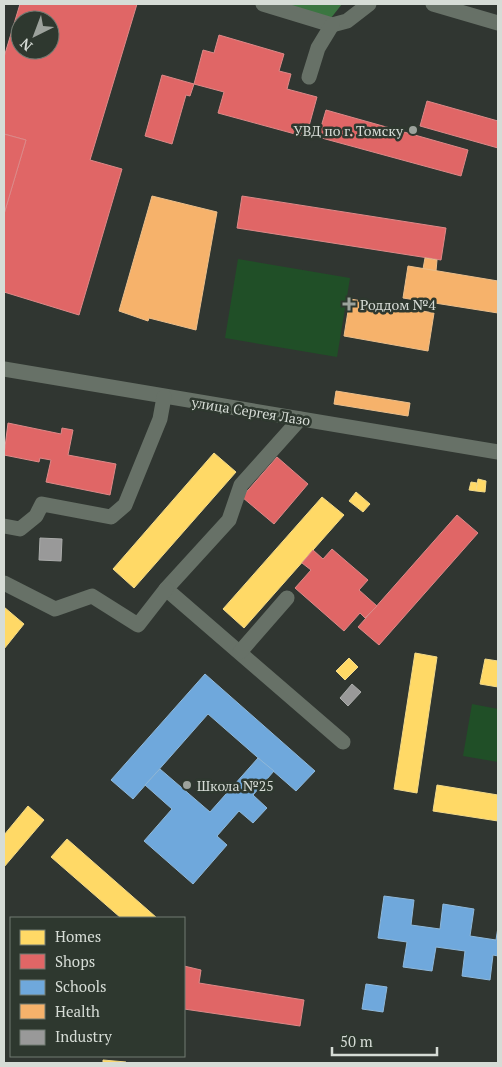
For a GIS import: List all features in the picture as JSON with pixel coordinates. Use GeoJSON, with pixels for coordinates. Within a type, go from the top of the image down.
{"type":"FeatureCollection","features":[{"type":"Feature","properties":{"kind":"street"},"geometry":{"type":"LineString","coordinates":[[263,4],[332,25],[347,21],[369,4]]}},
{"type":"Feature","properties":{"kind":"street"},"geometry":{"type":"LineString","coordinates":[[432,4],[498,23]]}},
{"type":"Feature","properties":{"kind":"street"},"geometry":{"type":"LineString","coordinates":[[309,77],[318,48],[332,25]]}},
{"type":"Feature","properties":{"kind":"street","name":"улица Сергея Лазо"},"geometry":{"type":"LineString","coordinates":[[4,370],[498,452]]}},
{"type":"Feature","properties":{"kind":"street"},"geometry":{"type":"LineString","coordinates":[[4,526],[20,529],[36,516],[42,504],[112,517],[125,505],[160,419],[164,397]]}},
{"type":"Feature","properties":{"kind":"street"},"geometry":{"type":"LineString","coordinates":[[4,583],[55,610],[92,596],[138,625],[166,589],[228,520],[241,485],[300,419]]}},
{"type":"Feature","properties":{"kind":"street"},"geometry":{"type":"LineString","coordinates":[[166,589],[343,742]]}},
{"type":"Feature","properties":{"kind":"street"},"geometry":{"type":"LineString","coordinates":[[240,652],[287,598]]}},
{"type":"Feature","properties":{"kind":"green space"},"geometry":{"type":"Polygon","coordinates":[[[286,4],[342,4],[331,18],[286,4]]]}},
{"type":"Feature","properties":{"kind":"green space"},"geometry":{"type":"Polygon","coordinates":[[[238,259],[350,278],[337,357],[225,338],[238,259]]]}},
{"type":"Feature","properties":{"kind":"green space"},"geometry":{"type":"Polygon","coordinates":[[[472,704],[498,709],[498,762],[463,756],[472,704]]]}},
{"type":"Feature","properties":{"kind":"building: Homes"},"geometry":{"type":"Polygon","coordinates":[[[214,453],[236,472],[134,588],[113,569],[214,453]]]}},
{"type":"Feature","properties":{"kind":"building: Homes"},"geometry":{"type":"Polygon","coordinates":[[[478,479],[486,481],[485,492],[476,491],[478,479]]]}},
{"type":"Feature","properties":{"kind":"building: Homes"},"geometry":{"type":"Polygon","coordinates":[[[471,482],[477,483],[476,491],[469,490],[471,482]]]}},
{"type":"Feature","properties":{"kind":"building: Homes"},"geometry":{"type":"Polygon","coordinates":[[[356,492],[370,504],[363,512],[349,501],[356,492]]]}},
{"type":"Feature","properties":{"kind":"building: Homes"},"geometry":{"type":"Polygon","coordinates":[[[322,497],[344,515],[244,628],[223,609],[322,497]]]}},
{"type":"Feature","properties":{"kind":"building: Homes"},"geometry":{"type":"Polygon","coordinates":[[[4,607],[24,624],[4,649],[4,607]]]}},
{"type":"Feature","properties":{"kind":"building: Homes"},"geometry":{"type":"Polygon","coordinates":[[[415,653],[437,657],[417,793],[394,789],[415,653]]]}},
{"type":"Feature","properties":{"kind":"building: Homes"},"geometry":{"type":"Polygon","coordinates":[[[349,658],[358,667],[345,680],[336,671],[349,658]]]}},
{"type":"Feature","properties":{"kind":"building: Homes"},"geometry":{"type":"Polygon","coordinates":[[[485,659],[498,661],[498,687],[480,684],[485,659]]]}},
{"type":"Feature","properties":{"kind":"building: Homes"},"geometry":{"type":"Polygon","coordinates":[[[437,785],[498,795],[498,821],[433,811],[437,785]]]}},
{"type":"Feature","properties":{"kind":"building: Homes"},"geometry":{"type":"Polygon","coordinates":[[[28,806],[44,820],[4,867],[4,835],[28,806]]]}},
{"type":"Feature","properties":{"kind":"building: Homes"},"geometry":{"type":"Polygon","coordinates":[[[67,839],[156,917],[120,917],[51,857],[67,839]]]}},
{"type":"Feature","properties":{"kind":"building: Homes"},"geometry":{"type":"Polygon","coordinates":[[[103,1060],[126,1062],[103,1063],[103,1060]]]}},
{"type":"Feature","properties":{"kind":"building: Shops"},"geometry":{"type":"Polygon","coordinates":[[[20,4],[137,4],[90,160],[122,169],[79,315],[4,292],[4,214],[26,140],[4,134],[4,57],[10,37],[10,60],[60,60],[60,10],[18,10],[20,4]]]}},
{"type":"Feature","properties":{"kind":"building: Shops"},"geometry":{"type":"Polygon","coordinates":[[[219,35],[284,54],[279,71],[291,74],[287,89],[317,97],[306,137],[218,113],[224,92],[194,84],[203,50],[214,53],[219,35]]]}},
{"type":"Feature","properties":{"kind":"building: Shops"},"geometry":{"type":"Polygon","coordinates":[[[162,75],[194,84],[190,96],[186,95],[172,144],[145,136],[162,75]]]}},
{"type":"Feature","properties":{"kind":"building: Shops"},"geometry":{"type":"Polygon","coordinates":[[[427,101],[498,121],[498,148],[420,126],[427,101]]]}},
{"type":"Feature","properties":{"kind":"building: Shops"},"geometry":{"type":"Polygon","coordinates":[[[326,110],[468,150],[461,176],[318,137],[326,110]]]}},
{"type":"Feature","properties":{"kind":"building: Shops"},"geometry":{"type":"Polygon","coordinates":[[[4,134],[26,140],[4,214],[4,134]]]}},
{"type":"Feature","properties":{"kind":"building: Shops"},"geometry":{"type":"Polygon","coordinates":[[[242,196],[446,228],[441,260],[237,228],[242,196]]]}},
{"type":"Feature","properties":{"kind":"building: Shops"},"geometry":{"type":"Polygon","coordinates":[[[8,423],[61,434],[62,428],[73,430],[68,455],[116,464],[110,495],[46,482],[51,460],[40,458],[39,462],[4,455],[8,423]]]}},
{"type":"Feature","properties":{"kind":"building: Shops"},"geometry":{"type":"Polygon","coordinates":[[[277,457],[308,484],[274,524],[242,497],[277,457]]]}},
{"type":"Feature","properties":{"kind":"building: Shops"},"geometry":{"type":"Polygon","coordinates":[[[457,515],[478,533],[379,645],[358,627],[457,515]]]}},
{"type":"Feature","properties":{"kind":"building: Shops"},"geometry":{"type":"Polygon","coordinates":[[[332,549],[368,580],[359,590],[377,606],[365,618],[360,613],[344,631],[295,588],[311,570],[302,563],[313,550],[323,559],[332,549]]]}},
{"type":"Feature","properties":{"kind":"building: Shops"},"geometry":{"type":"Polygon","coordinates":[[[185,966],[201,970],[199,983],[304,1000],[300,1026],[185,1009],[185,966]]]}},
{"type":"Feature","properties":{"kind":"building: Schools"},"geometry":{"type":"Polygon","coordinates":[[[205,674],[315,771],[296,791],[208,714],[133,799],[111,780],[205,674]]]}},
{"type":"Feature","properties":{"kind":"building: Schools"},"geometry":{"type":"Polygon","coordinates":[[[258,758],[274,771],[253,795],[267,808],[253,823],[239,811],[217,836],[227,845],[193,884],[144,841],[172,809],[145,785],[160,769],[210,812],[258,758]]]}},
{"type":"Feature","properties":{"kind":"building: Schools"},"geometry":{"type":"Polygon","coordinates":[[[384,896],[414,900],[411,925],[440,929],[443,904],[474,909],[470,936],[496,940],[498,927],[498,956],[493,955],[490,980],[462,976],[465,951],[436,947],[432,971],[403,967],[407,942],[378,938],[384,896]]]}},
{"type":"Feature","properties":{"kind":"building: Schools"},"geometry":{"type":"Polygon","coordinates":[[[366,984],[387,987],[383,1012],[362,1009],[366,984]]]}},
{"type":"Feature","properties":{"kind":"building: Health"},"geometry":{"type":"Polygon","coordinates":[[[152,196],[217,212],[196,330],[149,318],[148,321],[119,311],[152,196]]]}},
{"type":"Feature","properties":{"kind":"building: Health"},"geometry":{"type":"Polygon","coordinates":[[[425,258],[437,260],[436,271],[423,269],[425,258]]]}},
{"type":"Feature","properties":{"kind":"building: Health"},"geometry":{"type":"Polygon","coordinates":[[[408,266],[498,281],[498,313],[403,298],[408,266]]]}},
{"type":"Feature","properties":{"kind":"building: Health"},"geometry":{"type":"Polygon","coordinates":[[[350,299],[434,313],[428,351],[344,336],[350,299]]]}},
{"type":"Feature","properties":{"kind":"building: Health"},"geometry":{"type":"Polygon","coordinates":[[[336,391],[410,403],[408,416],[334,404],[336,391]]]}},
{"type":"Feature","properties":{"kind":"building: Industry"},"geometry":{"type":"Polygon","coordinates":[[[40,538],[62,539],[61,561],[39,560],[40,538]]]}},
{"type":"Feature","properties":{"kind":"building: Industry"},"geometry":{"type":"Polygon","coordinates":[[[352,684],[361,692],[348,706],[340,698],[352,684]]]}},
{"type":"Feature","properties":{"kind":"place","name":"УВД по г. Томску"},"geometry":{"type":"Point","coordinates":[413,130]}},
{"type":"Feature","properties":{"kind":"place","name":"Роддом №4"},"geometry":{"type":"Point","coordinates":[349,304]}},
{"type":"Feature","properties":{"kind":"place","name":"Школа №25"},"geometry":{"type":"Point","coordinates":[187,785]}}]}
